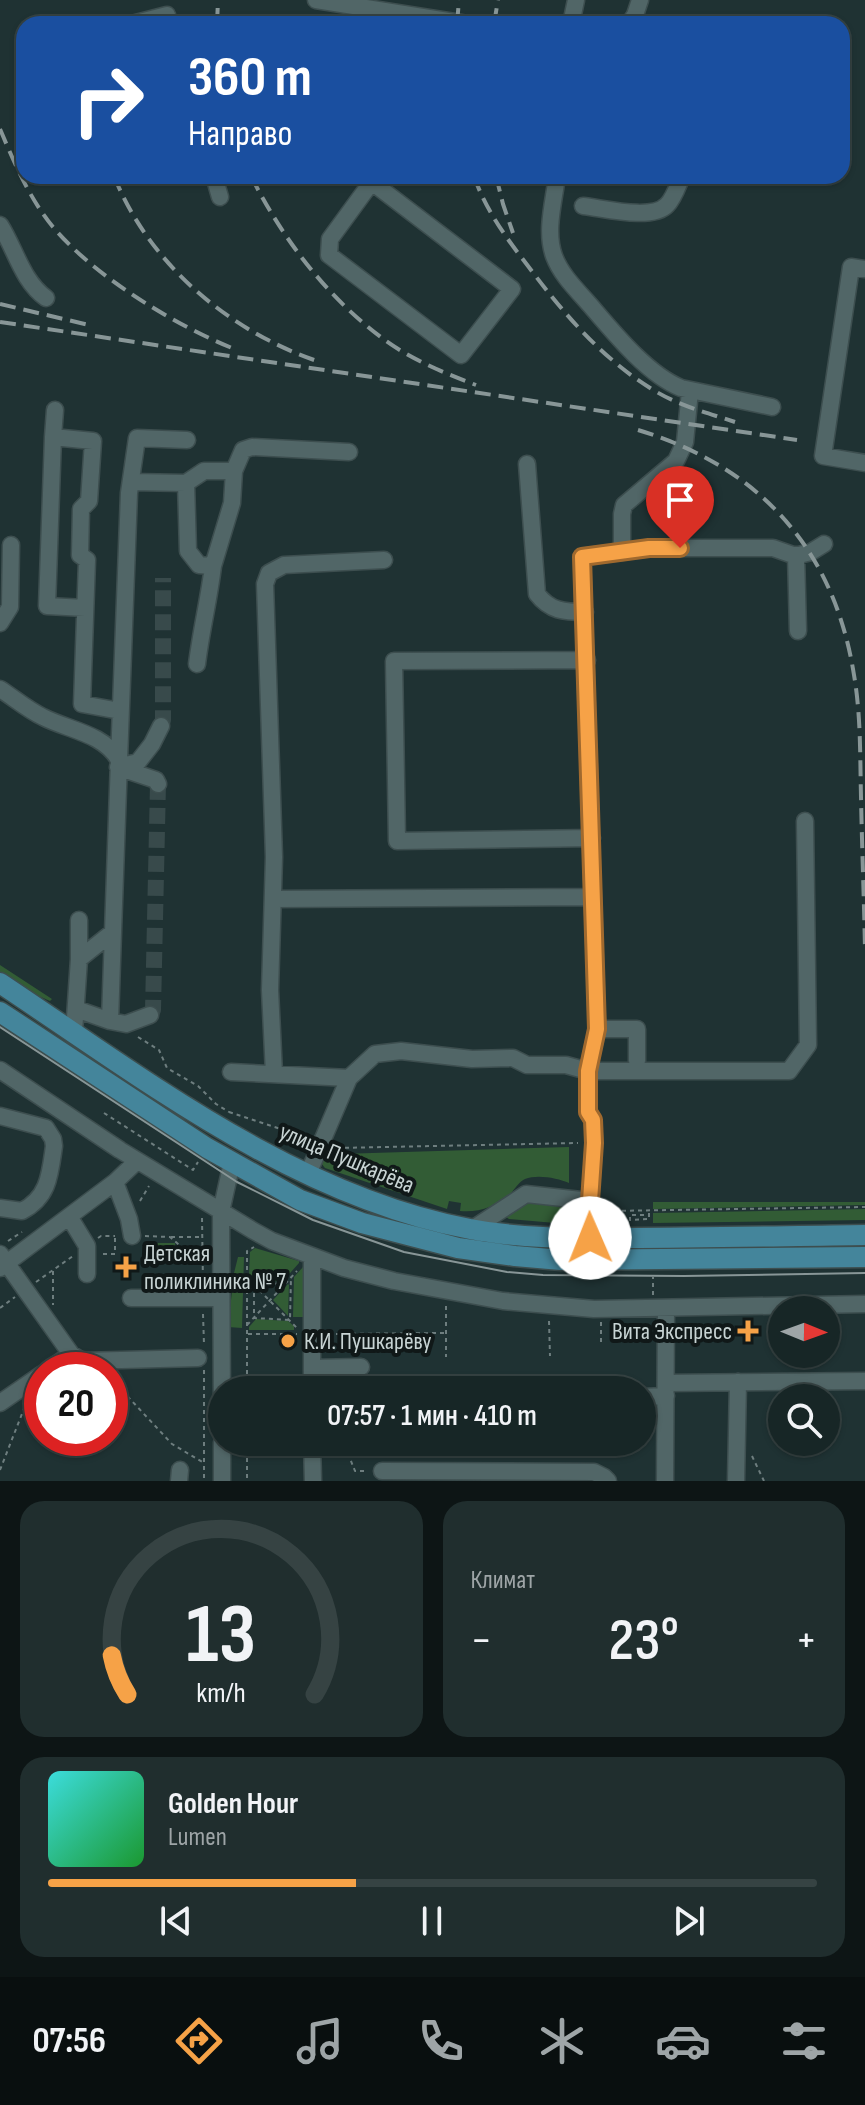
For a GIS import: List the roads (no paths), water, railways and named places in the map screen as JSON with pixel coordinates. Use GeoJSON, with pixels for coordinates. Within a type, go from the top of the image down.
{"type":"FeatureCollection","features":[{"type":"Feature","properties":{"kind":"main road","name":"улица Пушкарёва"},"geometry":{"type":"LineString","coordinates":[[0,983],[244,1142],[366,1200],[417,1216],[471,1230],[590,1238],[865,1235]]}},
{"type":"Feature","properties":{"kind":"main road","name":"улица Пушкарёва"},"geometry":{"type":"LineString","coordinates":[[0,1012],[207,1148],[300,1200],[403,1235],[458,1248],[515,1256],[590,1260],[865,1257]]}},
{"type":"Feature","properties":{"kind":"main road"},"geometry":{"type":"LineString","coordinates":[[232,1162],[244,1142]]}},
{"type":"Feature","properties":{"kind":"main road"},"geometry":{"type":"LineString","coordinates":[[590,1238],[590,1260]]}},
{"type":"Feature","properties":{"kind":"street"},"geometry":{"type":"LineString","coordinates":[[316,0],[380,5],[419,16]]}},
{"type":"Feature","properties":{"kind":"street"},"geometry":{"type":"LineString","coordinates":[[216,184],[220,197]]}},
{"type":"Feature","properties":{"kind":"street"},"geometry":{"type":"LineString","coordinates":[[370,184],[330,239],[329,255],[461,355],[512,289],[380,184]]}},
{"type":"Feature","properties":{"kind":"street"},"geometry":{"type":"LineString","coordinates":[[556,184],[550,239],[554,257],[562,273],[627,347],[670,384],[690,391],[772,407]]}},
{"type":"Feature","properties":{"kind":"street"},"geometry":{"type":"LineString","coordinates":[[583,206],[639,213],[659,212],[669,204],[678,184]]}},
{"type":"Feature","properties":{"kind":"street"},"geometry":{"type":"LineString","coordinates":[[0,225],[29,280],[36,291],[46,298]]}},
{"type":"Feature","properties":{"kind":"street"},"geometry":{"type":"LineString","coordinates":[[865,269],[851,267],[823,456],[865,463]]}},
{"type":"Feature","properties":{"kind":"street"},"geometry":{"type":"LineString","coordinates":[[622,552],[624,505],[676,461],[685,442],[690,391]]}},
{"type":"Feature","properties":{"kind":"street"},"geometry":{"type":"LineString","coordinates":[[55,410],[47,606],[85,608]]}},
{"type":"Feature","properties":{"kind":"street"},"geometry":{"type":"LineString","coordinates":[[53,437],[93,441],[89,501],[81,509],[80,555],[87,560],[82,704],[120,711]]}},
{"type":"Feature","properties":{"kind":"street"},"geometry":{"type":"LineString","coordinates":[[110,1021],[131,482],[137,438],[187,440]]}},
{"type":"Feature","properties":{"kind":"street"},"geometry":{"type":"LineString","coordinates":[[197,664],[213,566],[232,503],[234,471],[243,450],[252,447],[349,452]]}},
{"type":"Feature","properties":{"kind":"street"},"geometry":{"type":"LineString","coordinates":[[527,464],[537,594],[554,610],[585,612]]}},
{"type":"Feature","properties":{"kind":"street"},"geometry":{"type":"LineString","coordinates":[[131,482],[186,483],[204,471],[234,471]]}},
{"type":"Feature","properties":{"kind":"street"},"geometry":{"type":"LineString","coordinates":[[186,483],[188,551],[199,565],[213,566]]}},
{"type":"Feature","properties":{"kind":"street"},"geometry":{"type":"LineString","coordinates":[[0,562],[6,541]]}},
{"type":"Feature","properties":{"kind":"street"},"geometry":{"type":"LineString","coordinates":[[0,623],[10,607],[6,541]]}},
{"type":"Feature","properties":{"kind":"street"},"geometry":{"type":"LineString","coordinates":[[590,1238],[594,1143],[593,1120],[588,1112],[588,1071],[597,1029],[582,557],[649,548],[773,548],[796,555],[811,552],[824,544]]}},
{"type":"Feature","properties":{"kind":"street"},"geometry":{"type":"LineString","coordinates":[[796,555],[798,631]]}},
{"type":"Feature","properties":{"kind":"street"},"geometry":{"type":"LineString","coordinates":[[274,1074],[270,990],[274,857],[265,584],[269,573],[284,565],[384,560]]}},
{"type":"Feature","properties":{"kind":"street"},"geometry":{"type":"LineString","coordinates":[[587,660],[394,661],[397,841],[592,838]]}},
{"type":"Feature","properties":{"kind":"street"},"geometry":{"type":"LineString","coordinates":[[0,689],[41,717],[98,739],[113,749],[118,763],[156,780],[158,784]]}},
{"type":"Feature","properties":{"kind":"street"},"geometry":{"type":"LineString","coordinates":[[118,763],[138,762],[161,726]]}},
{"type":"Feature","properties":{"kind":"street"},"geometry":{"type":"LineString","coordinates":[[308,1174],[349,1078],[375,1054],[401,1051],[472,1059],[513,1058],[527,1065],[566,1065],[588,1071],[789,1071],[808,1045],[805,821]]}},
{"type":"Feature","properties":{"kind":"street"},"geometry":{"type":"LineString","coordinates":[[273,899],[593,897]]}},
{"type":"Feature","properties":{"kind":"street"},"geometry":{"type":"LineString","coordinates":[[74,1032],[79,920]]}},
{"type":"Feature","properties":{"kind":"street"},"geometry":{"type":"LineString","coordinates":[[79,959],[113,932]]}},
{"type":"Feature","properties":{"kind":"street"},"geometry":{"type":"LineString","coordinates":[[76,1009],[126,1024],[150,1015]]}},
{"type":"Feature","properties":{"kind":"street"},"geometry":{"type":"LineString","coordinates":[[597,1029],[637,1029],[637,1061]]}},
{"type":"Feature","properties":{"kind":"street"},"geometry":{"type":"LineString","coordinates":[[0,1070],[137,1161],[272,1241],[312,1257],[394,1281],[503,1301],[594,1309],[865,1304]]}},
{"type":"Feature","properties":{"kind":"street"},"geometry":{"type":"LineString","coordinates":[[231,1072],[349,1078]]}},
{"type":"Feature","properties":{"kind":"street"},"geometry":{"type":"LineString","coordinates":[[0,1116],[46,1128],[54,1146],[41,1197],[22,1211],[0,1208]]}},
{"type":"Feature","properties":{"kind":"street"},"geometry":{"type":"LineString","coordinates":[[70,1352],[2,1262],[70,1218],[137,1161]]}},
{"type":"Feature","properties":{"kind":"street"},"geometry":{"type":"LineString","coordinates":[[222,1376],[221,1212],[232,1162]]}},
{"type":"Feature","properties":{"kind":"street"},"geometry":{"type":"LineString","coordinates":[[115,1182],[125,1231]]}},
{"type":"Feature","properties":{"kind":"street"},"geometry":{"type":"LineString","coordinates":[[471,1230],[526,1194],[590,1206]]}},
{"type":"Feature","properties":{"kind":"street"},"geometry":{"type":"LineString","coordinates":[[70,1218],[87,1246],[87,1274]]}},
{"type":"Feature","properties":{"kind":"street"},"geometry":{"type":"LineString","coordinates":[[312,1257],[312,1376]]}},
{"type":"Feature","properties":{"kind":"street"},"geometry":{"type":"LineString","coordinates":[[131,1298],[221,1298]]}},
{"type":"Feature","properties":{"kind":"street"},"geometry":{"type":"LineString","coordinates":[[665,1481],[666,1308]]}},
{"type":"Feature","properties":{"kind":"street"},"geometry":{"type":"LineString","coordinates":[[128,1360],[198,1358]]}},
{"type":"Feature","properties":{"kind":"street"},"geometry":{"type":"LineString","coordinates":[[312,1368],[361,1367]]}},
{"type":"Feature","properties":{"kind":"street"},"geometry":{"type":"LineString","coordinates":[[656,1393],[738,1382],[865,1381]]}},
{"type":"Feature","properties":{"kind":"street"},"geometry":{"type":"LineString","coordinates":[[736,1481],[738,1382]]}},
{"type":"Feature","properties":{"kind":"street"},"geometry":{"type":"LineString","coordinates":[[0,1403],[24,1386]]}},
{"type":"Feature","properties":{"kind":"street"},"geometry":{"type":"LineString","coordinates":[[222,1456],[222,1481]]}},
{"type":"Feature","properties":{"kind":"street"},"geometry":{"type":"LineString","coordinates":[[312,1456],[313,1481]]}},
{"type":"Feature","properties":{"kind":"street"},"geometry":{"type":"LineString","coordinates":[[382,1471],[438,1476],[594,1472],[608,1481]]}},
{"type":"Feature","properties":{"kind":"tunnel"},"geometry":{"type":"LineString","coordinates":[[161,726],[163,578]]}},
{"type":"Feature","properties":{"kind":"tunnel"},"geometry":{"type":"LineString","coordinates":[[150,1015],[153,1010],[158,784]]}},
{"type":"Feature","properties":{"kind":"tram line"},"geometry":{"type":"LineString","coordinates":[[0,1027],[237,1182],[313,1220],[404,1252],[507,1272],[543,1275],[865,1273]]}},
{"type":"Feature","properties":{"kind":"railway"},"geometry":{"type":"LineString","coordinates":[[217,16],[218,0]]}},
{"type":"Feature","properties":{"kind":"railway"},"geometry":{"type":"LineString","coordinates":[[458,16],[459,0]]}},
{"type":"Feature","properties":{"kind":"railway"},"geometry":{"type":"LineString","coordinates":[[495,16],[498,0]]}},
{"type":"Feature","properties":{"kind":"railway"},"geometry":{"type":"LineString","coordinates":[[0,129],[16,165]]}},
{"type":"Feature","properties":{"kind":"railway"},"geometry":{"type":"LineString","coordinates":[[26,184],[53,227],[91,264],[163,314],[237,350]]}},
{"type":"Feature","properties":{"kind":"railway"},"geometry":{"type":"LineString","coordinates":[[118,184],[148,238],[196,290],[253,332],[317,361]]}},
{"type":"Feature","properties":{"kind":"railway"},"geometry":{"type":"LineString","coordinates":[[255,184],[291,243],[342,304],[404,353],[476,385]]}},
{"type":"Feature","properties":{"kind":"railway"},"geometry":{"type":"LineString","coordinates":[[477,184],[490,212],[512,245],[556,301],[601,350],[636,379],[665,396],[735,422]]}},
{"type":"Feature","properties":{"kind":"railway"},"geometry":{"type":"LineString","coordinates":[[498,184],[513,233]]}},
{"type":"Feature","properties":{"kind":"railway"},"geometry":{"type":"LineString","coordinates":[[0,304],[89,325]]}},
{"type":"Feature","properties":{"kind":"railway"},"geometry":{"type":"LineString","coordinates":[[0,322],[797,440]]}},
{"type":"Feature","properties":{"kind":"railway"},"geometry":{"type":"LineString","coordinates":[[638,430],[681,446],[720,466],[755,491],[784,519],[809,552],[829,589],[844,630],[858,706],[865,949]]}},
{"type":"Feature","properties":{"kind":"place","name":"Детская поликлиника № 7"},"geometry":{"type":"Point","coordinates":[126,1267]}},
{"type":"Feature","properties":{"kind":"place","name":"Вита Экспресс"},"geometry":{"type":"Point","coordinates":[748,1331]}},
{"type":"Feature","properties":{"kind":"place","name":"К.И. Пушкарёву"},"geometry":{"type":"Point","coordinates":[288,1341]}}]}
